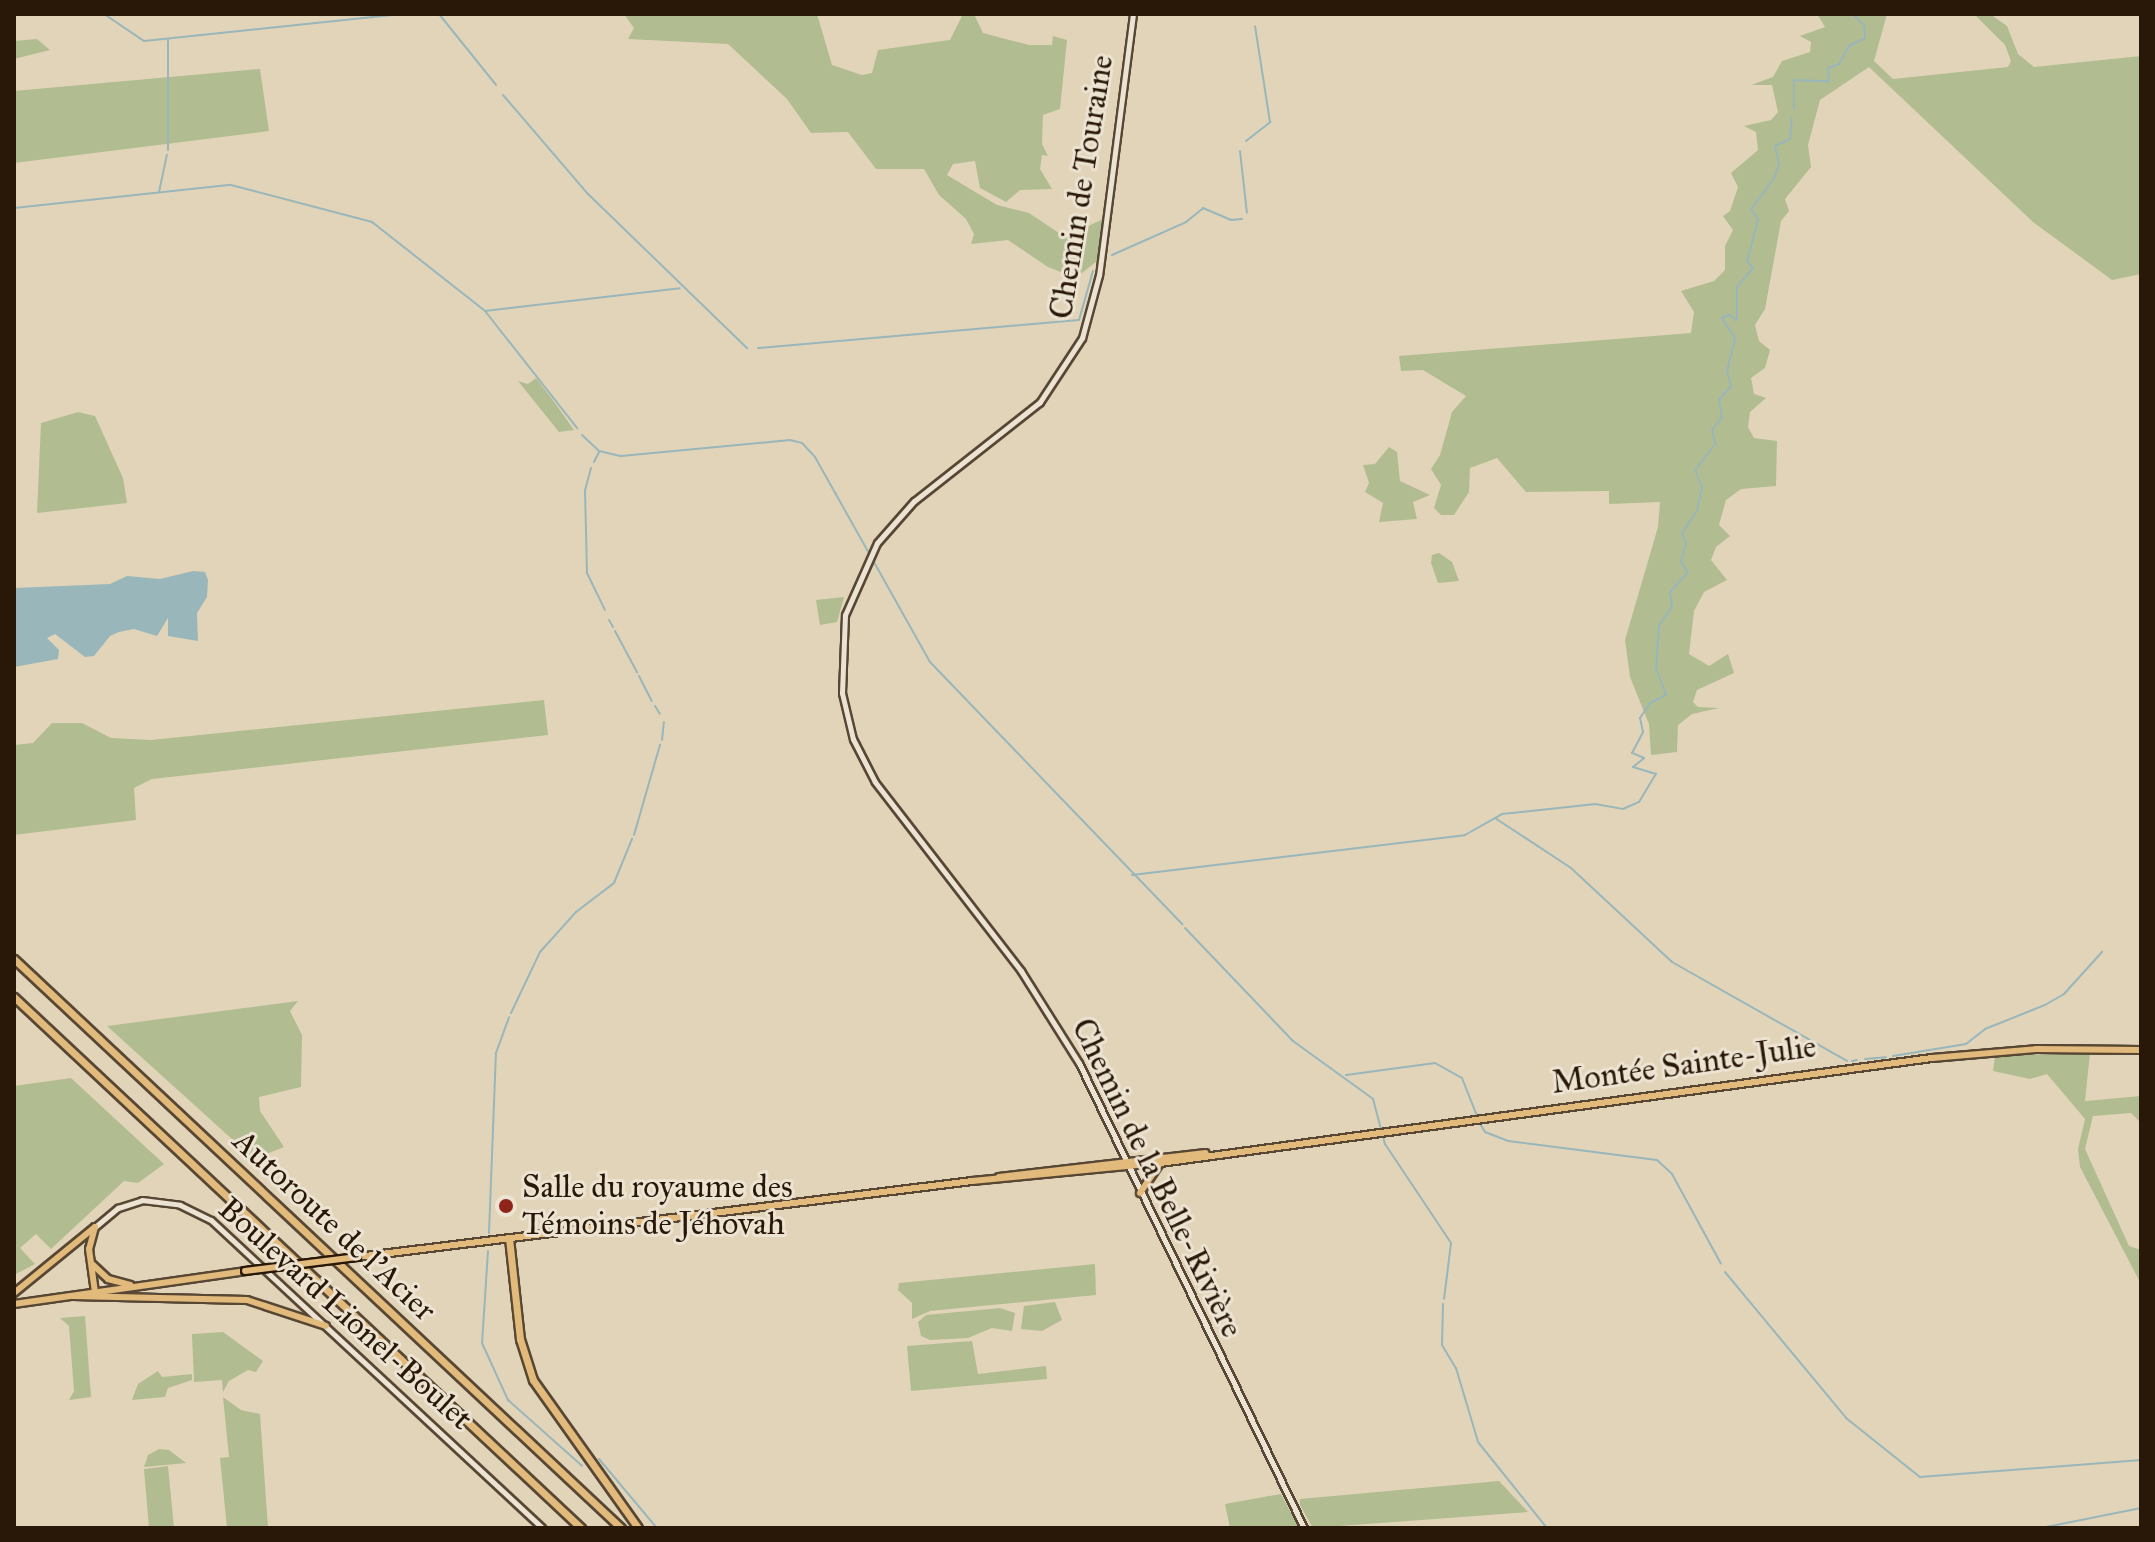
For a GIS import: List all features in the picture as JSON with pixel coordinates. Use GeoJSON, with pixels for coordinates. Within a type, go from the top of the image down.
{"type":"FeatureCollection","features":[{"type":"Feature","properties":{"kind":"highway","name":"Autoroute de l'Acier"},"geometry":{"type":"LineString","coordinates":[[14,959],[621,1528]]}},
{"type":"Feature","properties":{"kind":"highway","name":"Autoroute de l'Acier"},"geometry":{"type":"LineString","coordinates":[[14,997],[581,1528]]}},
{"type":"Feature","properties":{"kind":"highway"},"geometry":{"type":"LineString","coordinates":[[509,1238],[520,1339],[533,1380],[638,1528]]}},
{"type":"Feature","properties":{"kind":"main road","name":"Montée Sainte-Julie"},"geometry":{"type":"LineString","coordinates":[[1128,1164],[1160,1163],[1387,1129],[1992,1051],[2141,1050]]}},
{"type":"Feature","properties":{"kind":"main road","name":"Montée Sainte-Julie"},"geometry":{"type":"LineString","coordinates":[[95,1292],[509,1238],[1236,1151]]}},
{"type":"Feature","properties":{"kind":"main road"},"geometry":{"type":"LineString","coordinates":[[1140,1193],[1160,1163]]}},
{"type":"Feature","properties":{"kind":"main road"},"geometry":{"type":"LineString","coordinates":[[14,1304],[95,1292],[91,1263],[95,1227]]}},
{"type":"Feature","properties":{"kind":"main road"},"geometry":{"type":"LineString","coordinates":[[14,1293],[95,1227]]}},
{"type":"Feature","properties":{"kind":"main road"},"geometry":{"type":"LineString","coordinates":[[91,1263],[108,1279],[133,1286]]}},
{"type":"Feature","properties":{"kind":"main road"},"geometry":{"type":"LineString","coordinates":[[73,1296],[238,1299],[326,1326]]}},
{"type":"Feature","properties":{"kind":"street","name":"Chemin de Touraine"},"geometry":{"type":"LineString","coordinates":[[857,748],[843,700],[840,649],[848,605],[866,560],[915,501],[1040,402],[1079,345],[1099,275],[1133,14]]}},
{"type":"Feature","properties":{"kind":"street","name":"Chemin de la Belle-Rivière"},"geometry":{"type":"LineString","coordinates":[[857,748],[880,788],[1039,997],[1128,1164],[1304,1528]]}},
{"type":"Feature","properties":{"kind":"street","name":"Boulevard Lionel-Boulet"},"geometry":{"type":"LineString","coordinates":[[95,1227],[114,1210],[136,1201],[161,1201],[192,1210],[223,1230],[542,1528]]}},
{"type":"Feature","properties":{"kind":"green space"},"geometry":{"type":"Polygon","coordinates":[[[624,14],[817,14],[832,65],[862,75],[872,73],[878,50],[950,40],[963,14],[974,14],[983,33],[1029,45],[1052,45],[1053,36],[1067,40],[1060,109],[1043,115],[1042,144],[1048,156],[1042,155],[1040,169],[1052,189],[1020,190],[1006,202],[980,188],[975,161],[953,164],[947,175],[997,205],[1029,213],[1065,237],[1103,219],[1098,260],[1076,278],[1048,267],[1008,240],[971,244],[974,234],[966,219],[939,195],[924,169],[876,169],[848,132],[811,133],[787,99],[728,44],[628,39],[634,28],[624,14]]]}},
{"type":"Feature","properties":{"kind":"green space"},"geometry":{"type":"Polygon","coordinates":[[[1817,14],[1887,14],[1874,61],[1893,79],[2008,67],[2011,61],[2005,45],[1974,14],[1990,14],[2007,26],[2018,54],[2034,67],[2141,56],[2141,274],[2112,280],[2033,222],[1869,67],[1820,100],[1808,145],[1811,167],[1785,199],[1789,211],[1781,221],[1765,309],[1755,325],[1759,341],[1770,350],[1765,368],[1751,378],[1754,394],[1766,398],[1750,412],[1748,427],[1754,438],[1777,441],[1776,486],[1741,489],[1726,500],[1719,525],[1730,536],[1716,547],[1711,560],[1727,580],[1704,592],[1694,611],[1689,654],[1709,666],[1728,654],[1734,673],[1697,690],[1693,702],[1698,707],[1719,708],[1692,714],[1678,725],[1677,752],[1651,755],[1649,724],[1630,677],[1625,640],[1658,527],[1660,502],[1609,504],[1609,491],[1526,492],[1497,458],[1470,468],[1469,492],[1454,515],[1441,515],[1434,508],[1441,485],[1431,469],[1440,455],[1452,412],[1466,396],[1423,370],[1401,371],[1399,356],[1691,333],[1694,312],[1681,291],[1714,281],[1725,270],[1725,246],[1733,230],[1723,216],[1730,211],[1738,187],[1731,173],[1758,150],[1756,132],[1744,126],[1771,120],[1778,112],[1772,85],[1751,85],[1773,77],[1782,61],[1810,52],[1811,42],[1800,36],[1825,27],[1817,14]]]}},
{"type":"Feature","properties":{"kind":"green space"},"geometry":{"type":"Polygon","coordinates":[[[37,39],[50,50],[14,59],[14,41],[37,39]]]}},
{"type":"Feature","properties":{"kind":"green space"},"geometry":{"type":"Polygon","coordinates":[[[260,69],[269,131],[14,163],[14,91],[260,69]]]}},
{"type":"Feature","properties":{"kind":"green space"},"geometry":{"type":"Polygon","coordinates":[[[536,378],[574,430],[559,432],[518,381],[528,384],[536,378]]]}},
{"type":"Feature","properties":{"kind":"green space"},"geometry":{"type":"Polygon","coordinates":[[[78,412],[95,416],[123,478],[127,503],[37,513],[41,423],[78,412]]]}},
{"type":"Feature","properties":{"kind":"green space"},"geometry":{"type":"Polygon","coordinates":[[[1389,447],[1397,452],[1400,481],[1430,495],[1413,502],[1417,519],[1379,522],[1383,503],[1365,492],[1369,483],[1363,465],[1375,464],[1389,447]]]}},
{"type":"Feature","properties":{"kind":"green space"},"geometry":{"type":"Polygon","coordinates":[[[1439,553],[1452,562],[1459,581],[1438,583],[1431,563],[1432,555],[1439,553]]]}},
{"type":"Feature","properties":{"kind":"green space"},"geometry":{"type":"Polygon","coordinates":[[[844,597],[837,622],[820,625],[816,600],[844,597]]]}},
{"type":"Feature","properties":{"kind":"green space"},"geometry":{"type":"Polygon","coordinates":[[[544,700],[548,735],[152,779],[134,788],[136,820],[14,835],[14,745],[33,743],[52,723],[82,723],[111,738],[151,740],[544,700]]]}},
{"type":"Feature","properties":{"kind":"green space"},"geometry":{"type":"Polygon","coordinates":[[[298,1001],[290,1011],[302,1035],[301,1087],[259,1097],[260,1111],[284,1147],[254,1159],[107,1026],[298,1001]]]}},
{"type":"Feature","properties":{"kind":"green space"},"geometry":{"type":"Polygon","coordinates":[[[2090,1053],[2085,1101],[2141,1096],[2141,1123],[2131,1113],[2093,1116],[2085,1149],[2129,1246],[2141,1250],[2141,1284],[2080,1167],[2078,1149],[2085,1119],[2047,1074],[2030,1079],[1993,1071],[1995,1056],[2090,1053]]]}},
{"type":"Feature","properties":{"kind":"green space"},"geometry":{"type":"Polygon","coordinates":[[[71,1078],[164,1164],[138,1183],[124,1181],[51,1249],[36,1234],[20,1248],[35,1264],[14,1275],[14,1086],[71,1078]]]}},
{"type":"Feature","properties":{"kind":"green space"},"geometry":{"type":"Polygon","coordinates":[[[1095,1264],[1096,1295],[930,1311],[912,1319],[912,1303],[898,1290],[899,1283],[1095,1264]]]}},
{"type":"Feature","properties":{"kind":"green space"},"geometry":{"type":"Polygon","coordinates":[[[1055,1302],[1062,1320],[1042,1331],[1021,1329],[1024,1306],[1055,1302]]]}},
{"type":"Feature","properties":{"kind":"green space"},"geometry":{"type":"Polygon","coordinates":[[[1000,1308],[1015,1313],[1012,1331],[992,1328],[968,1338],[930,1340],[921,1336],[918,1322],[926,1315],[1000,1308]]]}},
{"type":"Feature","properties":{"kind":"green space"},"geometry":{"type":"Polygon","coordinates":[[[85,1316],[91,1397],[69,1400],[74,1391],[69,1326],[60,1318],[85,1316]]]}},
{"type":"Feature","properties":{"kind":"green space"},"geometry":{"type":"Polygon","coordinates":[[[223,1332],[263,1361],[256,1372],[248,1370],[229,1381],[223,1392],[222,1380],[194,1382],[192,1334],[223,1332]]]}},
{"type":"Feature","properties":{"kind":"green space"},"geometry":{"type":"Polygon","coordinates":[[[972,1341],[978,1374],[1046,1366],[1047,1379],[911,1391],[907,1346],[972,1341]]]}},
{"type":"Feature","properties":{"kind":"green space"},"geometry":{"type":"Polygon","coordinates":[[[158,1371],[162,1377],[192,1374],[192,1380],[168,1388],[165,1397],[132,1400],[138,1384],[158,1371]]]}},
{"type":"Feature","properties":{"kind":"green space"},"geometry":{"type":"Polygon","coordinates":[[[223,1397],[241,1410],[260,1414],[268,1528],[227,1528],[220,1458],[229,1457],[223,1397]]]}},
{"type":"Feature","properties":{"kind":"green space"},"geometry":{"type":"Polygon","coordinates":[[[159,1449],[169,1450],[186,1463],[144,1467],[148,1455],[159,1449]]]}},
{"type":"Feature","properties":{"kind":"green space"},"geometry":{"type":"Polygon","coordinates":[[[168,1466],[174,1528],[149,1528],[144,1469],[168,1466]]]}},
{"type":"Feature","properties":{"kind":"green space"},"geometry":{"type":"Polygon","coordinates":[[[1499,1481],[1528,1512],[1313,1528],[1300,1505],[1300,1499],[1499,1481]]]}},
{"type":"Feature","properties":{"kind":"green space"},"geometry":{"type":"Polygon","coordinates":[[[1281,1494],[1299,1528],[1230,1528],[1225,1504],[1281,1494]]]}},
{"type":"Feature","properties":{"kind":"water"},"geometry":{"type":"Polygon","coordinates":[[[193,571],[205,572],[208,580],[207,597],[197,613],[198,641],[168,636],[168,618],[157,636],[134,629],[119,632],[110,636],[94,656],[85,657],[55,634],[47,638],[59,650],[58,659],[14,667],[14,588],[110,584],[127,576],[160,579],[193,571]]]}},
{"type":"Feature","properties":{"kind":"waterway"},"geometry":{"type":"LineString","coordinates":[[104,14],[144,41],[402,14]]}},
{"type":"Feature","properties":{"kind":"waterway"},"geometry":{"type":"LineString","coordinates":[[439,14],[496,85]]}},
{"type":"Feature","properties":{"kind":"waterway"},"geometry":{"type":"LineString","coordinates":[[1794,109],[1794,80],[1829,81],[1828,68],[1839,64],[1849,46],[1865,38],[1864,25],[1853,14]]}},
{"type":"Feature","properties":{"kind":"waterway"},"geometry":{"type":"LineString","coordinates":[[1246,141],[1270,122],[1255,26]]}},
{"type":"Feature","properties":{"kind":"waterway"},"geometry":{"type":"LineString","coordinates":[[168,40],[168,150]]}},
{"type":"Feature","properties":{"kind":"waterway"},"geometry":{"type":"LineString","coordinates":[[503,95],[587,193],[747,348]]}},
{"type":"Feature","properties":{"kind":"waterway"},"geometry":{"type":"LineString","coordinates":[[1132,875],[1465,835],[1502,814],[1595,804],[1623,809],[1639,802],[1656,774],[1633,767],[1644,758],[1632,753],[1643,732],[1640,718],[1650,703],[1666,695],[1656,668],[1659,626],[1672,607],[1670,592],[1688,572],[1681,562],[1686,543],[1682,533],[1697,511],[1702,487],[1695,470],[1715,444],[1712,430],[1722,417],[1719,400],[1731,386],[1727,371],[1735,338],[1722,318],[1729,315],[1737,320],[1737,287],[1753,268],[1747,261],[1758,220],[1751,209],[1774,178],[1779,164],[1775,146],[1790,139],[1792,118]]}},
{"type":"Feature","properties":{"kind":"waterway"},"geometry":{"type":"LineString","coordinates":[[1240,151],[1247,213]]}},
{"type":"Feature","properties":{"kind":"waterway"},"geometry":{"type":"LineString","coordinates":[[159,192],[167,155]]}},
{"type":"Feature","properties":{"kind":"waterway"},"geometry":{"type":"LineString","coordinates":[[14,208],[231,185],[372,222],[485,311],[577,428]]}},
{"type":"Feature","properties":{"kind":"waterway"},"geometry":{"type":"LineString","coordinates":[[1112,255],[1186,222],[1203,208],[1231,220],[1242,219]]}},
{"type":"Feature","properties":{"kind":"waterway"},"geometry":{"type":"LineString","coordinates":[[758,348],[1079,320],[1093,271]]}},
{"type":"Feature","properties":{"kind":"waterway"},"geometry":{"type":"LineString","coordinates":[[485,311],[680,288]]}},
{"type":"Feature","properties":{"kind":"waterway"},"geometry":{"type":"LineString","coordinates":[[582,435],[599,451],[621,456],[790,440],[802,443],[815,457],[930,662],[1182,924]]}},
{"type":"Feature","properties":{"kind":"waterway"},"geometry":{"type":"LineString","coordinates":[[594,462],[599,452]]}},
{"type":"Feature","properties":{"kind":"waterway"},"geometry":{"type":"LineString","coordinates":[[591,468],[585,491],[587,573],[605,610]]}},
{"type":"Feature","properties":{"kind":"waterway"},"geometry":{"type":"LineString","coordinates":[[609,620],[613,627]]}},
{"type":"Feature","properties":{"kind":"waterway"},"geometry":{"type":"LineString","coordinates":[[615,631],[637,672]]}},
{"type":"Feature","properties":{"kind":"waterway"},"geometry":{"type":"LineString","coordinates":[[639,676],[652,701]]}},
{"type":"Feature","properties":{"kind":"waterway"},"geometry":{"type":"LineString","coordinates":[[655,706],[660,714]]}},
{"type":"Feature","properties":{"kind":"waterway"},"geometry":{"type":"LineString","coordinates":[[662,740],[664,722]]}},
{"type":"Feature","properties":{"kind":"waterway"},"geometry":{"type":"LineString","coordinates":[[634,835],[660,745]]}},
{"type":"Feature","properties":{"kind":"waterway"},"geometry":{"type":"LineString","coordinates":[[1495,818],[1571,868],[1672,962],[1847,1061]]}},
{"type":"Feature","properties":{"kind":"waterway"},"geometry":{"type":"LineString","coordinates":[[511,1013],[540,952],[576,912],[614,883],[632,839]]}},
{"type":"Feature","properties":{"kind":"waterway"},"geometry":{"type":"LineString","coordinates":[[1185,928],[1293,1041],[1373,1099],[1385,1144],[1451,1243],[1444,1299]]}},
{"type":"Feature","properties":{"kind":"waterway"},"geometry":{"type":"LineString","coordinates":[[1893,1056],[1966,1044],[1985,1029],[2045,1005],[2064,994],[2102,952]]}},
{"type":"Feature","properties":{"kind":"waterway"},"geometry":{"type":"LineString","coordinates":[[489,1233],[496,1053],[509,1017]]}},
{"type":"Feature","properties":{"kind":"waterway"},"geometry":{"type":"LineString","coordinates":[[1865,1059],[1886,1057]]}},
{"type":"Feature","properties":{"kind":"waterway"},"geometry":{"type":"LineString","coordinates":[[1852,1061],[1857,1060]]}},
{"type":"Feature","properties":{"kind":"waterway"},"geometry":{"type":"LineString","coordinates":[[1346,1075],[1435,1063],[1462,1078],[1477,1116]]}},
{"type":"Feature","properties":{"kind":"waterway"},"geometry":{"type":"LineString","coordinates":[[1479,1122],[1485,1132],[1508,1141],[1657,1160],[1672,1174],[1721,1264]]}},
{"type":"Feature","properties":{"kind":"waterway"},"geometry":{"type":"LineString","coordinates":[[488,1251],[482,1343],[508,1400],[582,1466]]}},
{"type":"Feature","properties":{"kind":"waterway"},"geometry":{"type":"LineString","coordinates":[[1725,1272],[1846,1418],[1920,1477],[2141,1460]]}},
{"type":"Feature","properties":{"kind":"waterway"},"geometry":{"type":"LineString","coordinates":[[1443,1304],[1442,1345],[1456,1368],[1478,1442],[1547,1528]]}},
{"type":"Feature","properties":{"kind":"waterway"},"geometry":{"type":"LineString","coordinates":[[599,1459],[657,1528]]}},
{"type":"Feature","properties":{"kind":"waterway"},"geometry":{"type":"LineString","coordinates":[[2041,1528],[2141,1508]]}},
{"type":"Feature","properties":{"kind":"place","name":"Salle du royaume des Témoins de Jéhovah"},"geometry":{"type":"Point","coordinates":[506,1206]}}]}
